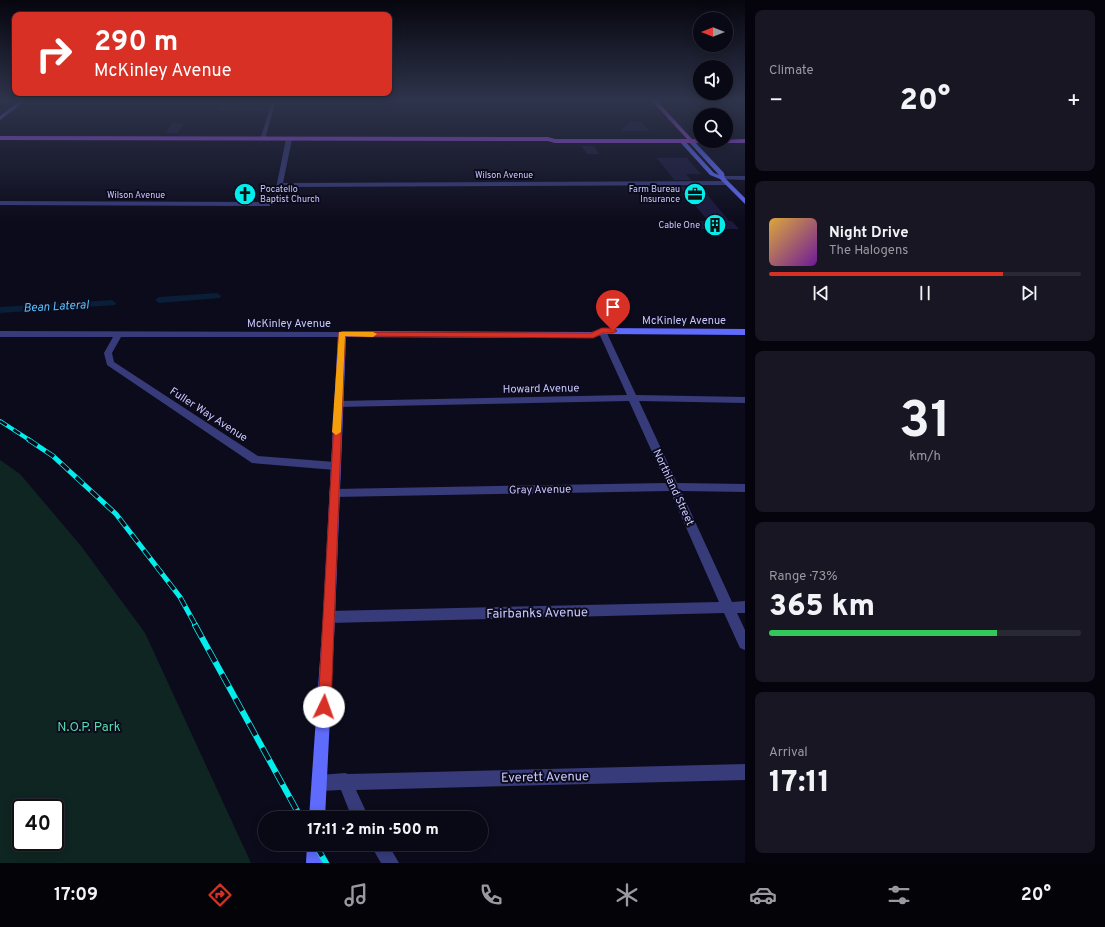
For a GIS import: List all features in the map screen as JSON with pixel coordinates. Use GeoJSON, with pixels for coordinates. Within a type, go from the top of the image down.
{"type":"FeatureCollection","features":[{"type":"Feature","properties":{"kind":"street"},"geometry":{"type":"LineString","coordinates":[[281,184],[289,141]]}},
{"type":"Feature","properties":{"kind":"street"},"geometry":{"type":"LineString","coordinates":[[682,141],[712,174],[724,180],[745,202]]}},
{"type":"Feature","properties":{"kind":"street"},"geometry":{"type":"LineString","coordinates":[[691,141],[722,174],[724,180]]}},
{"type":"Feature","properties":{"kind":"street","name":"Wilson Avenue"},"geometry":{"type":"LineString","coordinates":[[0,203],[272,204],[276,202],[281,184],[724,180],[745,178]]}},
{"type":"Feature","properties":{"kind":"street","name":"McKinley Avenue"},"geometry":{"type":"LineString","coordinates":[[0,334],[593,335],[602,331],[745,332]]}},
{"type":"Feature","properties":{"kind":"street","name":"Northland Street"},"geometry":{"type":"LineString","coordinates":[[602,331],[745,644]]}},
{"type":"Feature","properties":{"kind":"street"},"geometry":{"type":"LineString","coordinates":[[318,811],[329,617],[342,334]]}},
{"type":"Feature","properties":{"kind":"street","name":"Fuller Way Avenue"},"geometry":{"type":"LineString","coordinates":[[118,335],[108,353],[110,363],[256,460],[335,466]]}},
{"type":"Feature","properties":{"kind":"street","name":"Howard Avenue"},"geometry":{"type":"LineString","coordinates":[[338,404],[633,398],[745,400]]}},
{"type":"Feature","properties":{"kind":"street","name":"Gray Avenue"},"geometry":{"type":"LineString","coordinates":[[334,493],[673,487],[745,488]]}},
{"type":"Feature","properties":{"kind":"street","name":"Fairbanks Avenue"},"geometry":{"type":"LineString","coordinates":[[329,617],[745,607]]}},
{"type":"Feature","properties":{"kind":"street","name":"Everett Avenue"},"geometry":{"type":"LineString","coordinates":[[320,783],[345,781],[745,772]]}},
{"type":"Feature","properties":{"kind":"street"},"geometry":{"type":"LineString","coordinates":[[345,781],[357,811]]}},
{"type":"Feature","properties":{"kind":"street"},"geometry":{"type":"LineString","coordinates":[[314,863],[315,851]]}},
{"type":"Feature","properties":{"kind":"street"},"geometry":{"type":"LineString","coordinates":[[383,851],[391,863]]}},
{"type":"Feature","properties":{"kind":"green space","name":"N.O.P. Park"},"geometry":{"type":"Polygon","coordinates":[[[0,460],[20,474],[81,546],[145,633],[251,863],[0,863],[0,460]]]}},
{"type":"Feature","properties":{"kind":"building"},"geometry":{"type":"Polygon","coordinates":[[[582,146],[594,146],[599,154],[587,154],[582,146]]]}},
{"type":"Feature","properties":{"kind":"building"},"geometry":{"type":"Polygon","coordinates":[[[657,158],[687,158],[701,174],[686,174],[691,180],[674,180],[657,158]]]}},
{"type":"Feature","properties":{"kind":"building"},"geometry":{"type":"Polygon","coordinates":[[[680,187],[697,187],[702,192],[705,192],[729,221],[732,221],[739,229],[698,229],[692,221],[708,221],[680,187]]]}},
{"type":"Feature","properties":{"kind":"waterway","name":"Bean Lateral"},"geometry":{"type":"LineString","coordinates":[[159,300],[217,296]]}},
{"type":"Feature","properties":{"kind":"waterway","name":"Bean Lateral"},"geometry":{"type":"LineString","coordinates":[[0,310],[112,303]]}},
{"type":"Feature","properties":{"kind":"railway"},"geometry":{"type":"LineString","coordinates":[[0,421],[31,441]]}},
{"type":"Feature","properties":{"kind":"railway"},"geometry":{"type":"LineString","coordinates":[[29,440],[53,456],[116,514],[180,597],[196,626]]}},
{"type":"Feature","properties":{"kind":"railway"},"geometry":{"type":"LineString","coordinates":[[195,625],[297,811]]}},
{"type":"Feature","properties":{"kind":"railway"},"geometry":{"type":"LineString","coordinates":[[319,851],[326,863]]}},
{"type":"Feature","properties":{"kind":"slow traffic"},"geometry":{"type":"LineString","coordinates":[[336,432],[342,334],[373,334]]}},
{"type":"Feature","properties":{"kind":"place","name":"Pocatello Baptist Church"},"geometry":{"type":"Point","coordinates":[245,194]}},
{"type":"Feature","properties":{"kind":"place","name":"Farm Bureau Insurance"},"geometry":{"type":"Point","coordinates":[695,194]}},
{"type":"Feature","properties":{"kind":"place","name":"Cable One"},"geometry":{"type":"Point","coordinates":[715,225]}},
{"type":"Feature","properties":{"kind":"route"},"geometry":{"type":"LineString","coordinates":[[324,707],[342,334],[593,335],[602,331],[613,331]]}}]}
